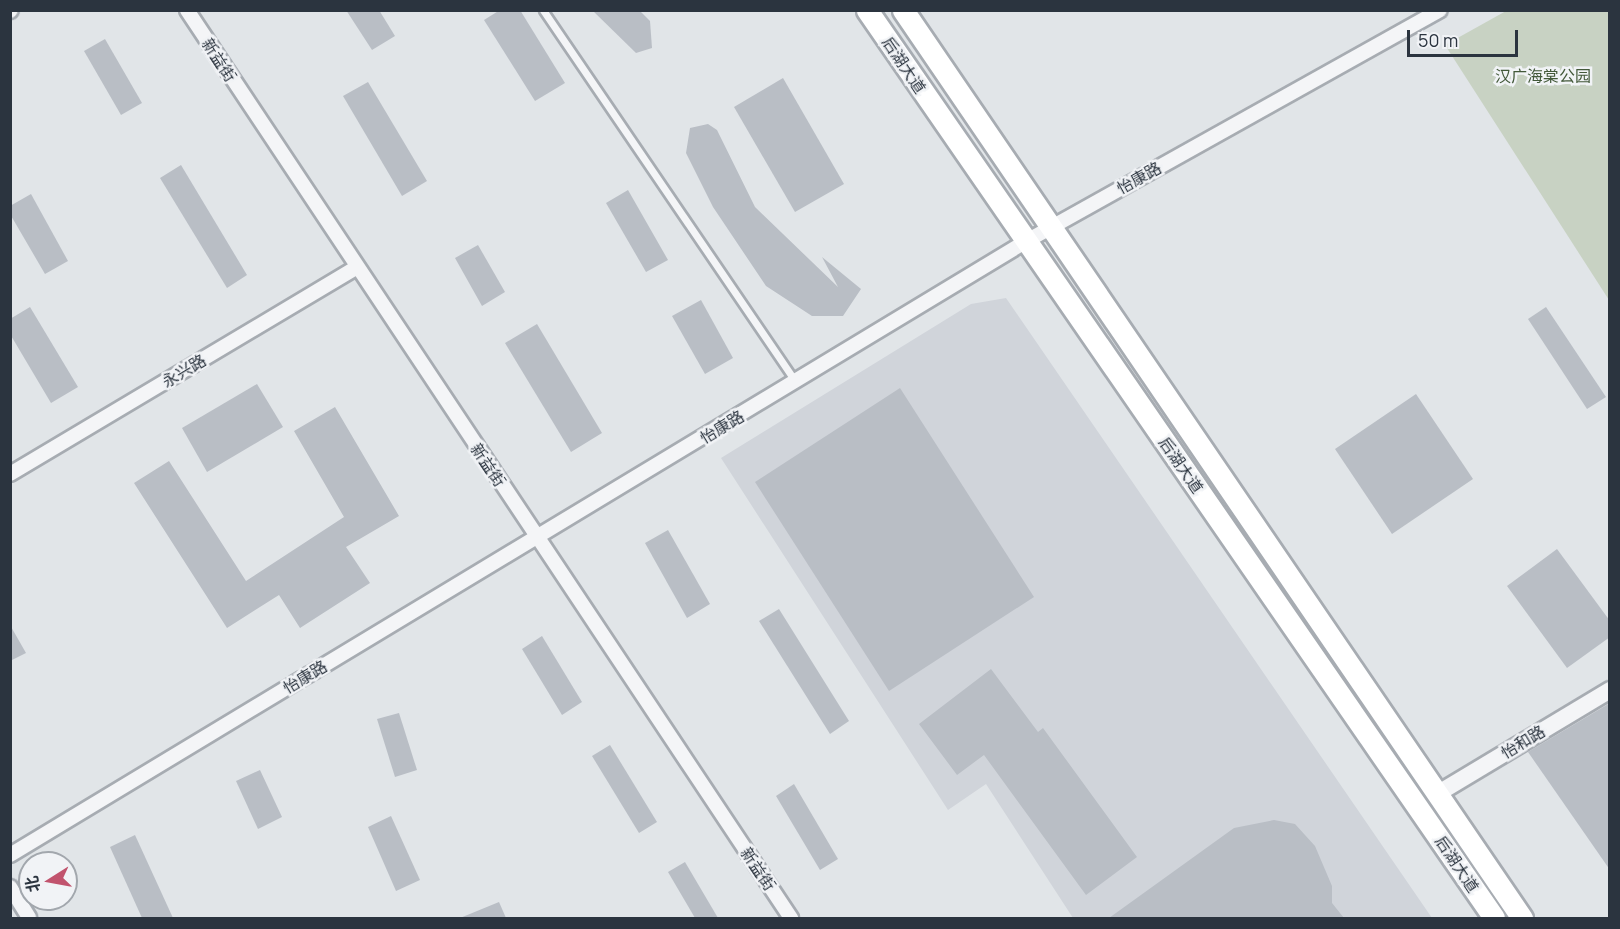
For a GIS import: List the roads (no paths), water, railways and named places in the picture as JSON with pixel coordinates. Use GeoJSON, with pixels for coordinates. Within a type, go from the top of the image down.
{"type":"FeatureCollection","features":[{"type":"Feature","properties":{"kind":"main road","name":"后湖大道"},"geometry":{"type":"LineString","coordinates":[[867,10],[1025,242],[1494,918]]}},
{"type":"Feature","properties":{"kind":"main road","name":"后湖大道"},"geometry":{"type":"LineString","coordinates":[[903,10],[1522,918]]}},
{"type":"Feature","properties":{"kind":"street","name":"新益街"},"geometry":{"type":"LineString","coordinates":[[187,10],[791,918]]}},
{"type":"Feature","properties":{"kind":"street","name":"怡康路"},"geometry":{"type":"LineString","coordinates":[[10,855],[1025,242],[1440,10]]}},
{"type":"Feature","properties":{"kind":"street","name":"永兴路"},"geometry":{"type":"LineString","coordinates":[[10,474],[357,267]]}},
{"type":"Feature","properties":{"kind":"street","name":"怡和路"},"geometry":{"type":"LineString","coordinates":[[1437,794],[1610,690]]}},
{"type":"Feature","properties":{"kind":"street"},"geometry":{"type":"LineString","coordinates":[[10,887],[29,918]]}},
{"type":"Feature","properties":{"kind":"lane"},"geometry":{"type":"LineString","coordinates":[[543,10],[796,382]]}},
{"type":"Feature","properties":{"kind":"park label","name":"汉广海棠公园"},"geometry":{"type":"Point","coordinates":[1543,76]}}]}
